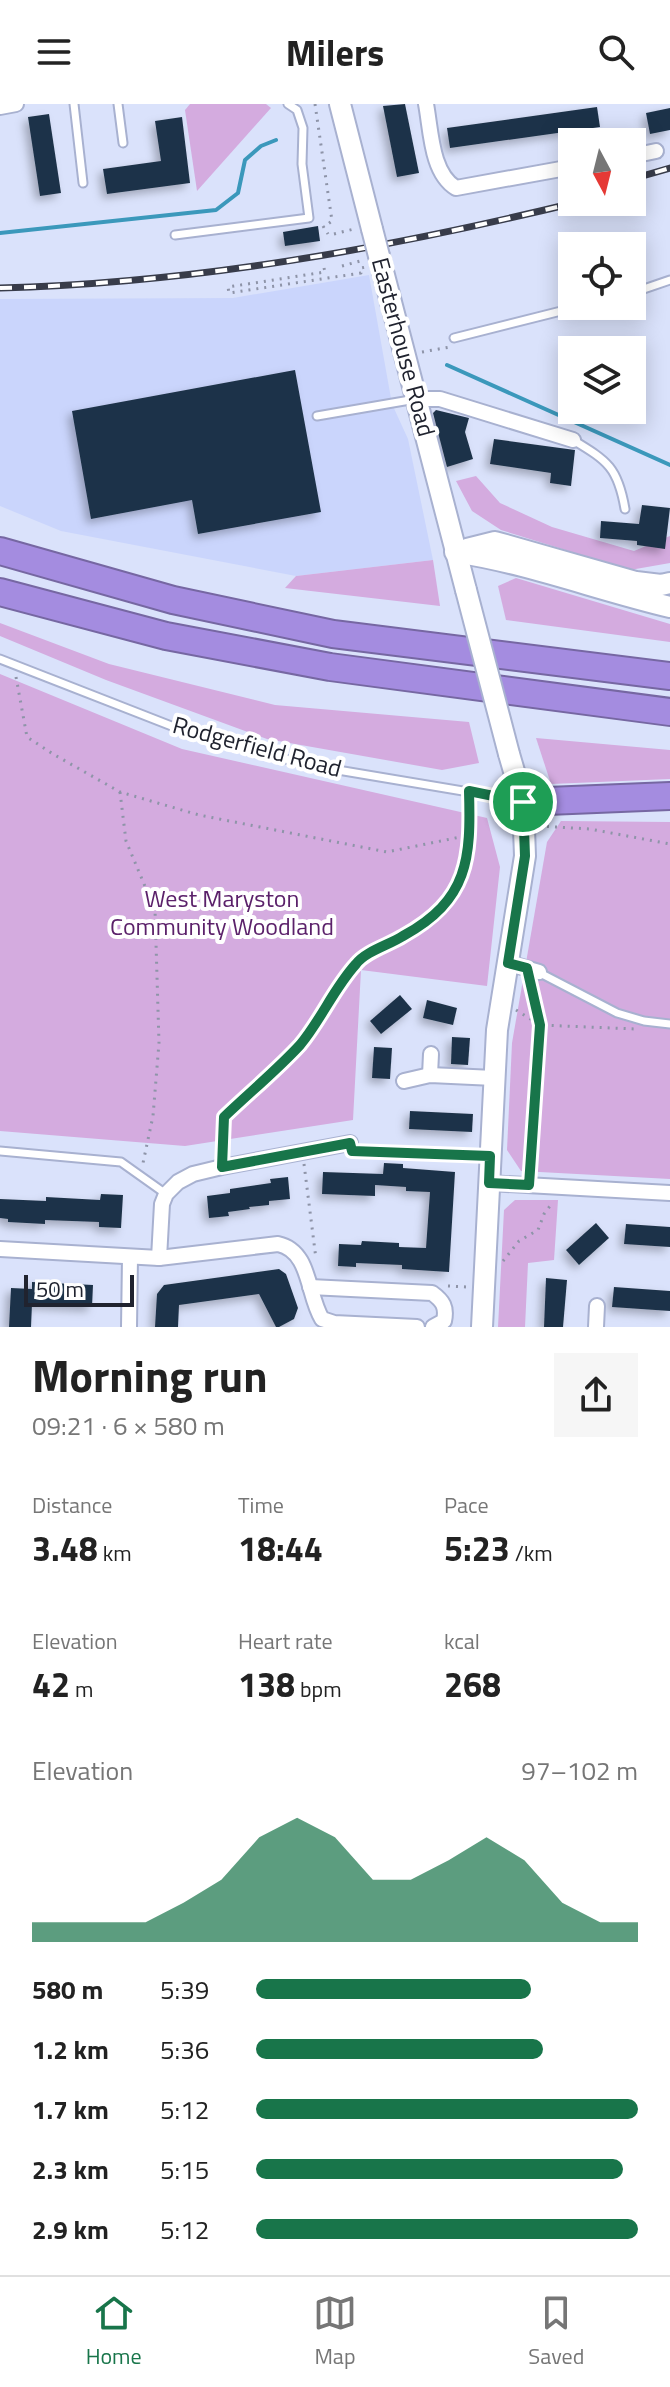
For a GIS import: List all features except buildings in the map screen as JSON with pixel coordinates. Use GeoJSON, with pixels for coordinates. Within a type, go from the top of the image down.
{"type":"FeatureCollection","features":[{"type":"Feature","properties":{"kind":"highway"},"geometry":{"type":"LineString","coordinates":[[0,551],[173,600],[333,634],[670,676]]}},
{"type":"Feature","properties":{"kind":"highway"},"geometry":{"type":"LineString","coordinates":[[0,592],[166,636],[330,667],[670,712]]}},
{"type":"Feature","properties":{"kind":"highway"},"geometry":{"type":"LineString","coordinates":[[524,814],[670,796]]}},
{"type":"Feature","properties":{"kind":"street"},"geometry":{"type":"LineString","coordinates":[[0,107],[16,104]]}},
{"type":"Feature","properties":{"kind":"street","name":"Easterhouse Road"},"geometry":{"type":"LineString","coordinates":[[340,104],[524,814]]}},
{"type":"Feature","properties":{"kind":"street"},"geometry":{"type":"LineString","coordinates":[[426,104],[439,168],[447,183],[456,188],[558,170]]}},
{"type":"Feature","properties":{"kind":"street"},"geometry":{"type":"LineString","coordinates":[[646,153],[656,151]]}},
{"type":"Feature","properties":{"kind":"street"},"geometry":{"type":"LineString","coordinates":[[418,399],[440,399],[573,440]]}},
{"type":"Feature","properties":{"kind":"street"},"geometry":{"type":"LineString","coordinates":[[455,552],[495,542],[636,582],[670,583]]}},
{"type":"Feature","properties":{"kind":"street"},"geometry":{"type":"LineString","coordinates":[[455,552],[513,562],[612,593],[670,607]]}},
{"type":"Feature","properties":{"kind":"street"},"geometry":{"type":"LineString","coordinates":[[482,1327],[500,1000],[524,968],[524,814]]}},
{"type":"Feature","properties":{"kind":"street"},"geometry":{"type":"LineString","coordinates":[[430,1075],[431,1054]]}},
{"type":"Feature","properties":{"kind":"street"},"geometry":{"type":"LineString","coordinates":[[404,1081],[430,1075],[494,1078]]}},
{"type":"Feature","properties":{"kind":"street"},"geometry":{"type":"LineString","coordinates":[[159,1258],[162,1204],[166,1194],[178,1182],[193,1174],[222,1167],[350,1143]]}},
{"type":"Feature","properties":{"kind":"street"},"geometry":{"type":"LineString","coordinates":[[489,1183],[670,1193]]}},
{"type":"Feature","properties":{"kind":"street"},"geometry":{"type":"LineString","coordinates":[[0,1249],[159,1258],[278,1244],[298,1255],[315,1287],[320,1323],[417,1327]]}},
{"type":"Feature","properties":{"kind":"street"},"geometry":{"type":"LineString","coordinates":[[129,1327],[130,1258]]}},
{"type":"Feature","properties":{"kind":"street"},"geometry":{"type":"LineString","coordinates":[[315,1287],[432,1293],[442,1300],[446,1314],[444,1321],[433,1327]]}},
{"type":"Feature","properties":{"kind":"street"},"geometry":{"type":"LineString","coordinates":[[596,1327],[597,1306]]}},
{"type":"Feature","properties":{"kind":"lane"},"geometry":{"type":"LineString","coordinates":[[74,104],[83,183]]}},
{"type":"Feature","properties":{"kind":"lane"},"geometry":{"type":"LineString","coordinates":[[118,104],[123,143]]}},
{"type":"Feature","properties":{"kind":"lane"},"geometry":{"type":"LineString","coordinates":[[175,235],[309,218],[302,164],[303,128],[297,110],[288,104]]}},
{"type":"Feature","properties":{"kind":"lane"},"geometry":{"type":"LineString","coordinates":[[646,288],[670,280]]}},
{"type":"Feature","properties":{"kind":"lane"},"geometry":{"type":"LineString","coordinates":[[454,338],[558,312]]}},
{"type":"Feature","properties":{"kind":"lane"},"geometry":{"type":"LineString","coordinates":[[317,416],[418,399]]}},
{"type":"Feature","properties":{"kind":"lane"},"geometry":{"type":"LineString","coordinates":[[573,440],[606,459],[621,486],[625,509]]}},
{"type":"Feature","properties":{"kind":"lane","name":"Rodgerfield Road"},"geometry":{"type":"LineString","coordinates":[[0,659],[192,734],[308,765],[469,791],[524,814]]}},
{"type":"Feature","properties":{"kind":"lane"},"geometry":{"type":"LineString","coordinates":[[524,968],[606,1008],[644,1021],[670,1024]]}},
{"type":"Feature","properties":{"kind":"lane"},"geometry":{"type":"LineString","coordinates":[[0,1151],[121,1162],[166,1194]]}},
{"type":"Feature","properties":{"kind":"path"},"geometry":{"type":"LineString","coordinates":[[315,104],[332,221],[324,227]]}},
{"type":"Feature","properties":{"kind":"path"},"geometry":{"type":"LineString","coordinates":[[309,218],[324,227],[328,234]]}},
{"type":"Feature","properties":{"kind":"path"},"geometry":{"type":"LineString","coordinates":[[324,268],[325,272],[228,287],[229,293],[361,273],[361,268],[380,260]]}},
{"type":"Feature","properties":{"kind":"path"},"geometry":{"type":"LineString","coordinates":[[406,355],[472,342],[476,333]]}},
{"type":"Feature","properties":{"kind":"path"},"geometry":{"type":"LineString","coordinates":[[14,665],[27,737],[120,792],[199,815],[387,852],[470,835]]}},
{"type":"Feature","properties":{"kind":"path"},"geometry":{"type":"LineString","coordinates":[[222,1167],[224,1117],[300,1044],[357,961],[408,934],[453,893],[463,876],[470,835],[469,791]]}},
{"type":"Feature","properties":{"kind":"path"},"geometry":{"type":"LineString","coordinates":[[120,792],[126,841],[155,910],[159,1043],[153,1116],[140,1175]]}},
{"type":"Feature","properties":{"kind":"path"},"geometry":{"type":"LineString","coordinates":[[524,814],[670,844]]}},
{"type":"Feature","properties":{"kind":"path"},"geometry":{"type":"LineString","coordinates":[[524,968],[540,1025],[529,1185]]}},
{"type":"Feature","properties":{"kind":"path"},"geometry":{"type":"LineString","coordinates":[[500,1000],[540,1025],[631,1031],[644,1021]]}},
{"type":"Feature","properties":{"kind":"path"},"geometry":{"type":"LineString","coordinates":[[350,1143],[352,1151],[490,1156]]}},
{"type":"Feature","properties":{"kind":"path"},"geometry":{"type":"LineString","coordinates":[[303,1152],[315,1287]]}},
{"type":"Feature","properties":{"kind":"path"},"geometry":{"type":"LineString","coordinates":[[432,1293],[438,1285],[484,1282],[519,1241],[538,1230],[544,1214],[553,1204],[555,1186]]}},
{"type":"Feature","properties":{"kind":"shaded area"},"geometry":{"type":"Polygon","coordinates":[[[369,275],[392,404],[408,439],[433,560],[296,576],[61,531],[0,506],[0,299],[233,298],[369,275]]]}},
{"type":"Feature","properties":{"kind":"green space"},"geometry":{"type":"Polygon","coordinates":[[[190,104],[266,104],[271,108],[197,191],[185,110],[190,104]]]}},
{"type":"Feature","properties":{"kind":"green space"},"geometry":{"type":"Polygon","coordinates":[[[476,476],[500,503],[552,527],[634,551],[670,536],[670,563],[630,570],[501,530],[472,511],[456,481],[476,476]]]}},
{"type":"Feature","properties":{"kind":"green space"},"geometry":{"type":"Polygon","coordinates":[[[433,560],[440,606],[285,588],[296,576],[433,560]]]}},
{"type":"Feature","properties":{"kind":"green space"},"geometry":{"type":"Polygon","coordinates":[[[516,578],[670,624],[670,642],[506,620],[498,586],[516,578]]]}},
{"type":"Feature","properties":{"kind":"green space"},"geometry":{"type":"Polygon","coordinates":[[[0,623],[109,664],[275,705],[469,722],[479,763],[442,770],[267,739],[106,680],[0,636],[0,623]]]}},
{"type":"Feature","properties":{"kind":"green space","name":"West Maryston Community Woodland"},"geometry":{"type":"Polygon","coordinates":[[[0,674],[182,749],[487,818],[500,867],[487,986],[361,970],[353,1120],[185,1146],[0,1131],[0,674]]]}},
{"type":"Feature","properties":{"kind":"green space"},"geometry":{"type":"Polygon","coordinates":[[[536,738],[670,750],[670,779],[551,784],[536,738]]]}},
{"type":"Feature","properties":{"kind":"green space"},"geometry":{"type":"Polygon","coordinates":[[[561,821],[670,822],[670,1179],[521,1171],[507,1150],[512,1043],[547,842],[561,821]]]}},
{"type":"Feature","properties":{"kind":"green space"},"geometry":{"type":"Polygon","coordinates":[[[515,1200],[558,1200],[554,1260],[528,1263],[525,1327],[498,1327],[504,1210],[515,1200]]]}},
{"type":"Feature","properties":{"kind":"waterway"},"geometry":{"type":"LineString","coordinates":[[0,233],[216,210],[238,193],[245,160],[261,146],[276,140]]}},
{"type":"Feature","properties":{"kind":"waterway"},"geometry":{"type":"LineString","coordinates":[[447,365],[670,465]]}},
{"type":"Feature","properties":{"kind":"railway"},"geometry":{"type":"LineString","coordinates":[[646,175],[670,168]]}},
{"type":"Feature","properties":{"kind":"railway"},"geometry":{"type":"LineString","coordinates":[[0,288],[73,285],[219,271],[364,248],[558,207]]}},
{"type":"Feature","properties":{"kind":"route"},"geometry":{"type":"LineString","coordinates":[[469,791],[523,802],[525,856],[508,963],[527,968],[540,1025],[529,1185],[489,1183],[490,1156],[352,1151],[350,1143],[222,1167],[224,1117],[300,1044],[357,961],[408,934],[453,893],[468,859],[469,791]]}}]}
